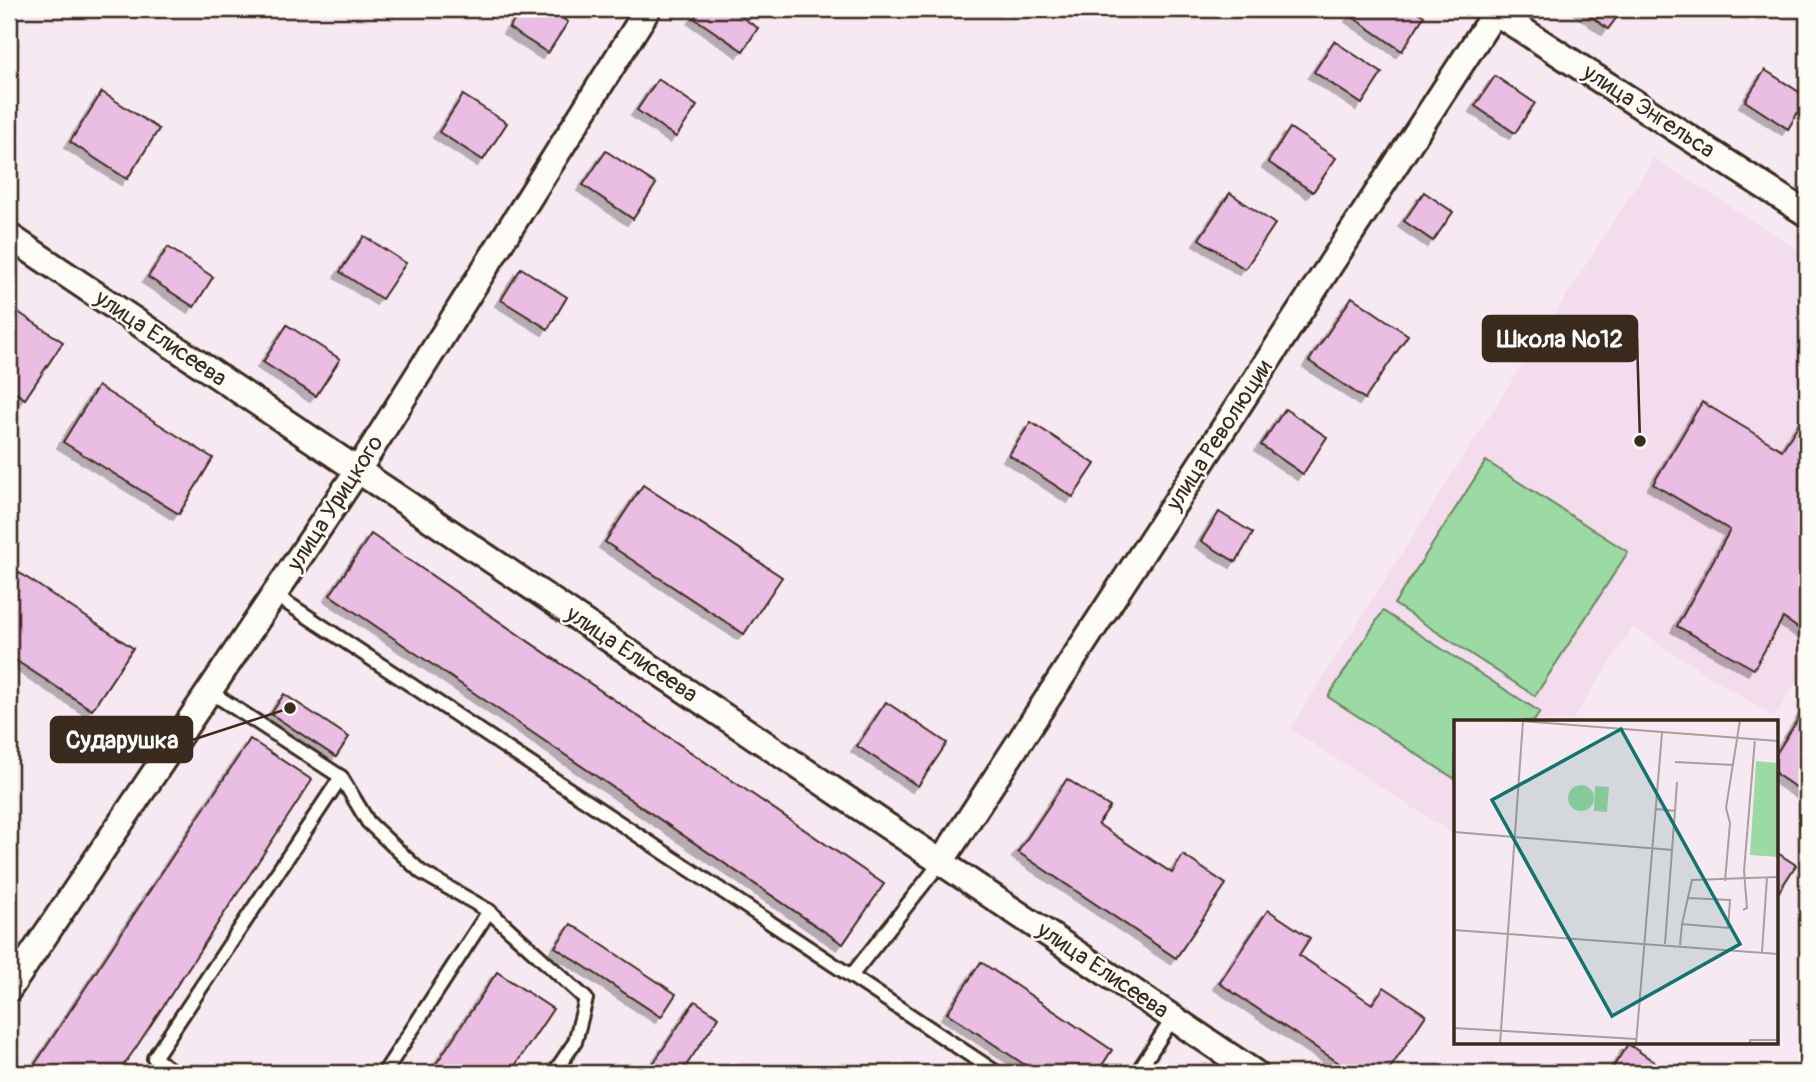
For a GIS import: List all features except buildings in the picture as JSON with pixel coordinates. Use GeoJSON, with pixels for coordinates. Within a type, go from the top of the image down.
{"type":"FeatureCollection","features":[{"type":"Feature","properties":{"kind":"street","name":"улица Урицкого"},"geometry":{"type":"LineString","coordinates":[[9,989],[358,470],[648,9]]}},
{"type":"Feature","properties":{"kind":"street","name":"улица Энгельса"},"geometry":{"type":"LineString","coordinates":[[1494,10],[1807,214]]}},
{"type":"Feature","properties":{"kind":"street","name":"улица Революции"},"geometry":{"type":"LineString","coordinates":[[941,862],[1494,10]]}},
{"type":"Feature","properties":{"kind":"street","name":"улица Елисеева"},"geometry":{"type":"LineString","coordinates":[[9,236],[1255,1073]]}},
{"type":"Feature","properties":{"kind":"lane"},"geometry":{"type":"LineString","coordinates":[[275,595],[997,1073]]}},
{"type":"Feature","properties":{"kind":"lane"},"geometry":{"type":"LineString","coordinates":[[209,691],[341,777],[368,822],[421,872],[489,911],[586,999],[575,1042],[554,1073]]}},
{"type":"Feature","properties":{"kind":"lane"},"geometry":{"type":"LineString","coordinates":[[175,1073],[154,1059],[341,777]]}},
{"type":"Feature","properties":{"kind":"lane"},"geometry":{"type":"LineString","coordinates":[[850,976],[941,862]]}},
{"type":"Feature","properties":{"kind":"lane"},"geometry":{"type":"LineString","coordinates":[[384,1073],[489,911]]}},
{"type":"Feature","properties":{"kind":"lane"},"geometry":{"type":"LineString","coordinates":[[1137,1073],[1173,1018]]}},
{"type":"Feature","properties":{"kind":"shaded area"},"geometry":{"type":"Polygon","coordinates":[[[1654,158],[1807,256],[1807,665],[1774,717],[1633,627],[1573,720],[1454,720],[1454,834],[1290,729],[1654,158]]]}},
{"type":"Feature","properties":{"kind":"green space"},"geometry":{"type":"Polygon","coordinates":[[[1486,461],[1628,552],[1535,696],[1394,604],[1486,461]]]}},
{"type":"Feature","properties":{"kind":"green space"},"geometry":{"type":"Polygon","coordinates":[[[1383,611],[1540,712],[1535,720],[1454,720],[1454,778],[1328,697],[1383,611]]]}},
{"type":"Feature","properties":{"kind":"place","name":"Школа №12"},"geometry":{"type":"Point","coordinates":[1640,441]}},
{"type":"Feature","properties":{"kind":"place","name":"Сударушка"},"geometry":{"type":"Point","coordinates":[290,708]}}]}
